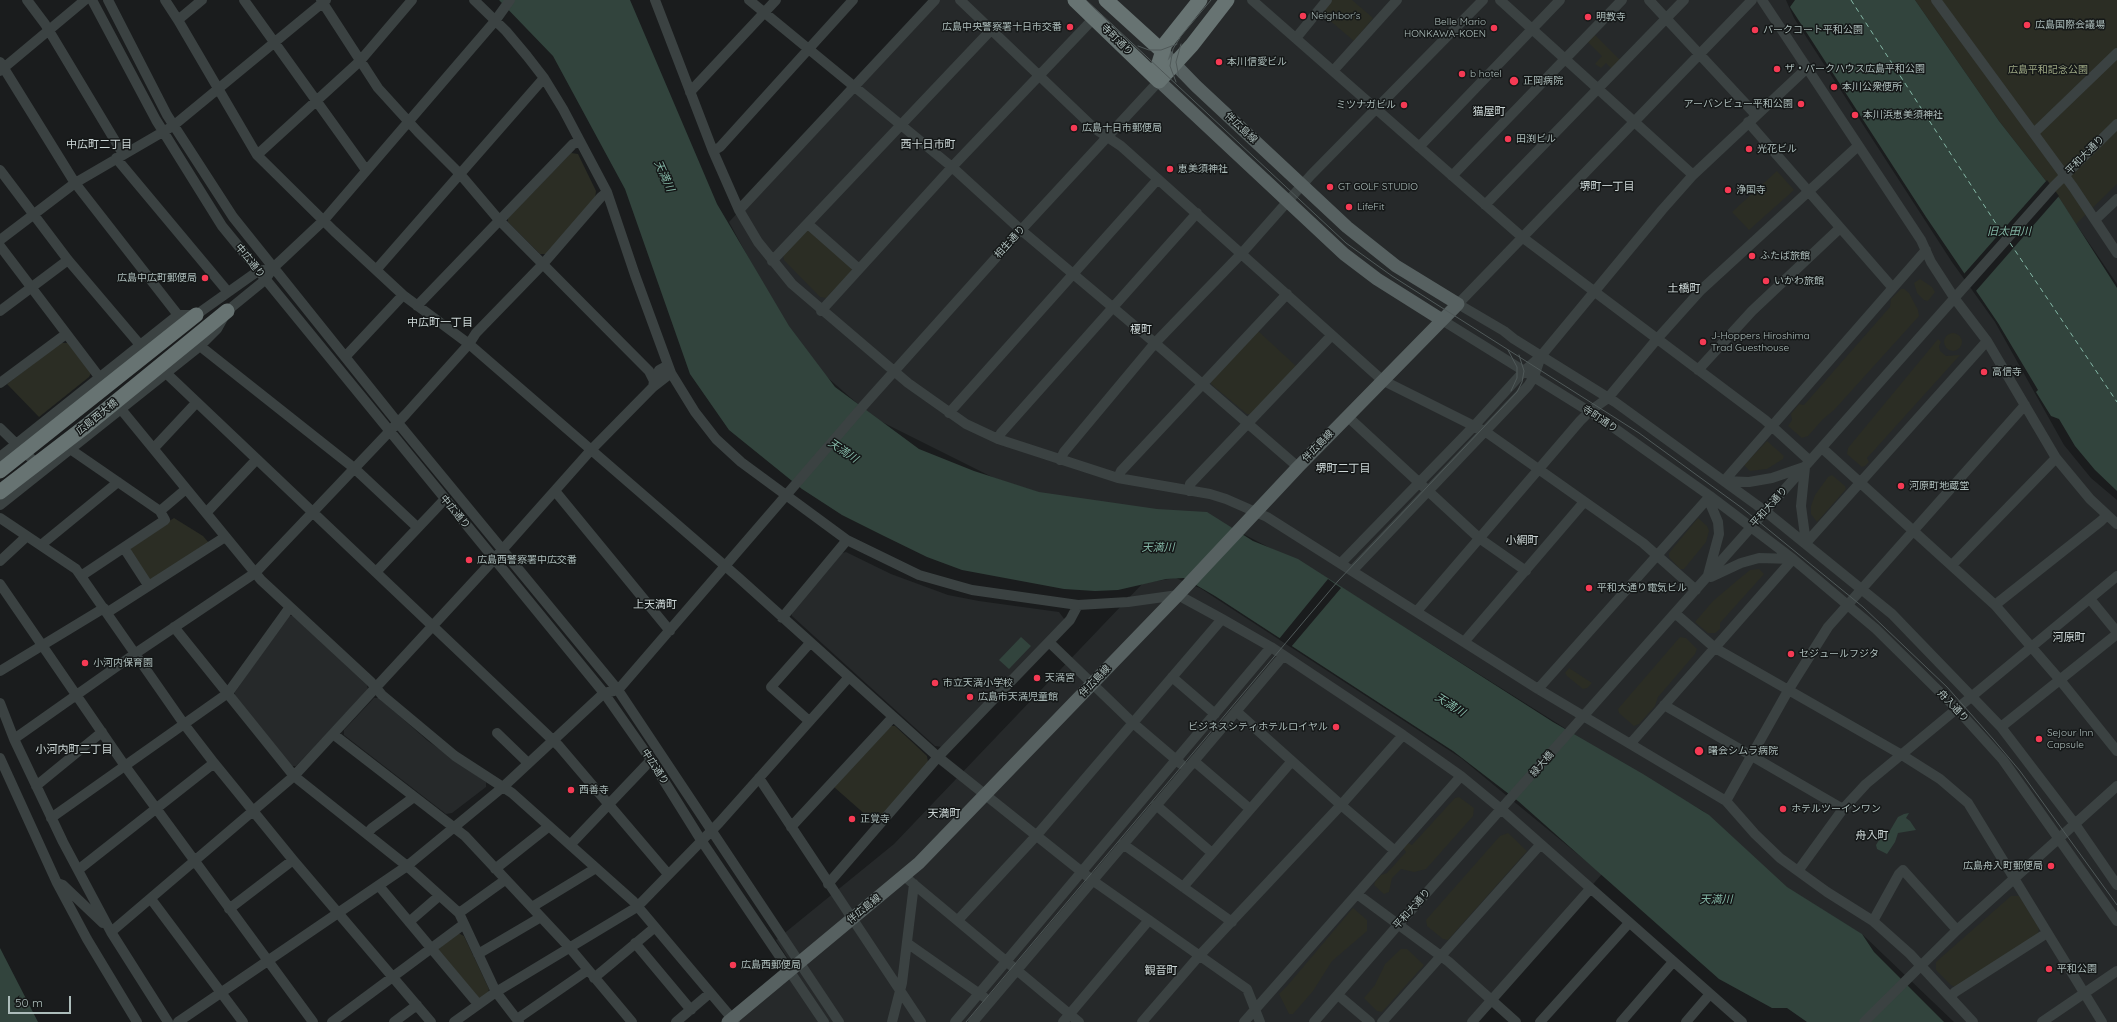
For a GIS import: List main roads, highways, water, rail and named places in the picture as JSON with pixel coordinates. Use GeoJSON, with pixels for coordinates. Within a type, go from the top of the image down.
{"type":"FeatureCollection","features":[{"type":"Feature","properties":{"kind":"highway","name":"寺町通り"},"geometry":{"type":"LineString","coordinates":[[1075,0],[1159,81]]}},
{"type":"Feature","properties":{"kind":"highway"},"geometry":{"type":"LineString","coordinates":[[1106,0],[1162,50]]}},
{"type":"Feature","properties":{"kind":"highway"},"geometry":{"type":"LineString","coordinates":[[1159,81],[1162,50],[1165,44],[1200,0]]}},
{"type":"Feature","properties":{"kind":"highway","name":"相生通り"},"geometry":{"type":"LineString","coordinates":[[1159,81],[1175,64],[1227,0]]}},
{"type":"Feature","properties":{"kind":"highway","name":"広島西大橋"},"geometry":{"type":"LineString","coordinates":[[0,492],[196,343],[227,311]]}},
{"type":"Feature","properties":{"kind":"highway","name":"広島西大橋"},"geometry":{"type":"LineString","coordinates":[[0,471],[180,321],[196,315]]}},
{"type":"Feature","properties":{"kind":"main road","name":"伴広島線"},"geometry":{"type":"LineString","coordinates":[[731,1021],[852,919],[909,880],[985,796],[1178,595],[1238,529],[1382,380],[1458,304],[1396,266],[1371,248],[1302,186],[1162,50]]}},
{"type":"Feature","properties":{"kind":"main road","name":"伴広島線"},"geometry":{"type":"LineString","coordinates":[[1159,81],[1350,258],[1377,279],[1442,320]]}},
{"type":"Feature","properties":{"kind":"water","name":"天満川"},"geometry":{"type":"Polygon","coordinates":[[[499,0],[630,0],[717,204],[789,326],[835,387],[919,449],[974,471],[1039,492],[1157,509],[1207,512],[1253,541],[1298,559],[1553,722],[1643,774],[1709,815],[1787,887],[1862,934],[1874,952],[1944,1022],[1807,1022],[1787,1008],[1772,1008],[1719,979],[1518,801],[1453,751],[1215,596],[1184,578],[1166,579],[1118,590],[1095,591],[1064,589],[962,570],[927,557],[842,515],[802,489],[729,430],[690,374],[625,189],[553,56],[499,0]]]}},
{"type":"Feature","properties":{"kind":"water","name":"旧太田川"},"geometry":{"type":"Polygon","coordinates":[[[1795,0],[1915,0],[1999,121],[2060,199],[2117,288],[2117,491],[2095,470],[2075,446],[2059,419],[2051,416],[2036,392],[2038,390],[1998,323],[1926,217],[1790,7],[1795,0]]]}},
{"type":"Feature","properties":{"kind":"water"},"geometry":{"type":"Polygon","coordinates":[[[1021,637],[1031,646],[1009,669],[999,660],[1021,637]]]}},
{"type":"Feature","properties":{"kind":"water"},"geometry":{"type":"Polygon","coordinates":[[[1909,813],[1906,818],[1916,830],[1898,833],[1895,842],[1887,854],[1877,849],[1876,845],[1879,840],[1872,839],[1888,834],[1898,817],[1909,813]]]}},
{"type":"Feature","properties":{"kind":"water"},"geometry":{"type":"Polygon","coordinates":[[[0,948],[38,1022],[0,1022],[0,948]]]}},
{"type":"Feature","properties":{"kind":"tram line"},"geometry":{"type":"LineString","coordinates":[[1086,0],[1346,243],[1392,276],[1639,433],[1742,508],[1863,607],[1947,687],[1993,739],[2020,771],[2117,905]]}},
{"type":"Feature","properties":{"kind":"tram line"},"geometry":{"type":"LineString","coordinates":[[1176,82],[1170,66],[1173,49],[1181,36],[1211,0]]}},
{"type":"Feature","properties":{"kind":"tram line"},"geometry":{"type":"LineString","coordinates":[[1138,46],[1149,50],[1161,50],[1177,44]]}},
{"type":"Feature","properties":{"kind":"tram line"},"geometry":{"type":"LineString","coordinates":[[1179,77],[1176,62],[1181,44]]}},
{"type":"Feature","properties":{"kind":"tram line"},"geometry":{"type":"LineString","coordinates":[[1508,350],[1517,367],[1517,378],[1511,391]]}},
{"type":"Feature","properties":{"kind":"tram line"},"geometry":{"type":"LineString","coordinates":[[966,1022],[1338,581],[1517,392],[1522,382],[1524,371],[1519,355]]}},
{"type":"Feature","properties":{"kind":"place","name":"Neighbor's"},"geometry":{"type":"Point","coordinates":[1303,16]}},
{"type":"Feature","properties":{"kind":"place","name":"明教寺"},"geometry":{"type":"Point","coordinates":[1588,17]}},
{"type":"Feature","properties":{"kind":"place","name":"広島国際会議場"},"geometry":{"type":"Point","coordinates":[2027,25]}},
{"type":"Feature","properties":{"kind":"place","name":"広島中央警察署十日市交番"},"geometry":{"type":"Point","coordinates":[1070,27]}},
{"type":"Feature","properties":{"kind":"place","name":"Belle Mario HONKAWA-KOEN"},"geometry":{"type":"Point","coordinates":[1494,28]}},
{"type":"Feature","properties":{"kind":"place","name":"パークコート平和公園"},"geometry":{"type":"Point","coordinates":[1755,30]}},
{"type":"Feature","properties":{"kind":"place","name":"本川信愛ビル"},"geometry":{"type":"Point","coordinates":[1219,62]}},
{"type":"Feature","properties":{"kind":"place","name":"ザ・パークハウス広島平和公園"},"geometry":{"type":"Point","coordinates":[1777,69]}},
{"type":"Feature","properties":{"kind":"place","name":"b hotel"},"geometry":{"type":"Point","coordinates":[1462,74]}},
{"type":"Feature","properties":{"kind":"place","name":"正岡病院"},"geometry":{"type":"Point","coordinates":[1514,81]}},
{"type":"Feature","properties":{"kind":"place","name":"本川公衆便所"},"geometry":{"type":"Point","coordinates":[1834,87]}},
{"type":"Feature","properties":{"kind":"place","name":"アーバンビュー平和公園"},"geometry":{"type":"Point","coordinates":[1801,104]}},
{"type":"Feature","properties":{"kind":"place","name":"ミツナガビル"},"geometry":{"type":"Point","coordinates":[1404,105]}},
{"type":"Feature","properties":{"kind":"place","name":"本川浜恵美須神社"},"geometry":{"type":"Point","coordinates":[1855,115]}},
{"type":"Feature","properties":{"kind":"place","name":"広島十日市郵便局"},"geometry":{"type":"Point","coordinates":[1074,128]}},
{"type":"Feature","properties":{"kind":"place","name":"田渕ビル"},"geometry":{"type":"Point","coordinates":[1508,139]}},
{"type":"Feature","properties":{"kind":"place","name":"光花ビル"},"geometry":{"type":"Point","coordinates":[1749,149]}},
{"type":"Feature","properties":{"kind":"place","name":"恵美須神社"},"geometry":{"type":"Point","coordinates":[1170,169]}},
{"type":"Feature","properties":{"kind":"place","name":"GT GOLF STUDIO"},"geometry":{"type":"Point","coordinates":[1330,187]}},
{"type":"Feature","properties":{"kind":"place","name":"浄国寺"},"geometry":{"type":"Point","coordinates":[1728,190]}},
{"type":"Feature","properties":{"kind":"place","name":"LifeFit"},"geometry":{"type":"Point","coordinates":[1349,207]}},
{"type":"Feature","properties":{"kind":"place","name":"ふたば旅館"},"geometry":{"type":"Point","coordinates":[1752,256]}},
{"type":"Feature","properties":{"kind":"place","name":"広島中広町郵便局"},"geometry":{"type":"Point","coordinates":[205,278]}},
{"type":"Feature","properties":{"kind":"place","name":"いかわ旅館"},"geometry":{"type":"Point","coordinates":[1766,281]}},
{"type":"Feature","properties":{"kind":"place","name":"J-Hoppers Hiroshima Trad Guesthouse"},"geometry":{"type":"Point","coordinates":[1703,342]}},
{"type":"Feature","properties":{"kind":"place","name":"高信寺"},"geometry":{"type":"Point","coordinates":[1984,372]}},
{"type":"Feature","properties":{"kind":"place","name":"河原町地蔵堂"},"geometry":{"type":"Point","coordinates":[1901,486]}},
{"type":"Feature","properties":{"kind":"place","name":"広島西警察署中広交番"},"geometry":{"type":"Point","coordinates":[469,560]}},
{"type":"Feature","properties":{"kind":"place","name":"平和大通り電気ビル"},"geometry":{"type":"Point","coordinates":[1589,588]}},
{"type":"Feature","properties":{"kind":"place","name":"セジュールフジタ"},"geometry":{"type":"Point","coordinates":[1791,654]}},
{"type":"Feature","properties":{"kind":"place","name":"小河内保育園"},"geometry":{"type":"Point","coordinates":[85,663]}},
{"type":"Feature","properties":{"kind":"place","name":"天満宮"},"geometry":{"type":"Point","coordinates":[1037,678]}},
{"type":"Feature","properties":{"kind":"place","name":"市立天満小学校"},"geometry":{"type":"Point","coordinates":[935,683]}},
{"type":"Feature","properties":{"kind":"place","name":"広島市天満児童館"},"geometry":{"type":"Point","coordinates":[970,697]}},
{"type":"Feature","properties":{"kind":"place","name":"ビジネスシティホテルロイヤル"},"geometry":{"type":"Point","coordinates":[1336,727]}},
{"type":"Feature","properties":{"kind":"place","name":"Sejour Inn Capsule"},"geometry":{"type":"Point","coordinates":[2039,739]}},
{"type":"Feature","properties":{"kind":"place","name":"曙会シムラ病院"},"geometry":{"type":"Point","coordinates":[1699,751]}},
{"type":"Feature","properties":{"kind":"place","name":"西善寺"},"geometry":{"type":"Point","coordinates":[571,790]}},
{"type":"Feature","properties":{"kind":"place","name":"ホテルツーインワン"},"geometry":{"type":"Point","coordinates":[1783,809]}},
{"type":"Feature","properties":{"kind":"place","name":"正覚寺"},"geometry":{"type":"Point","coordinates":[852,819]}},
{"type":"Feature","properties":{"kind":"place","name":"広島舟入町郵便局"},"geometry":{"type":"Point","coordinates":[2051,866]}},
{"type":"Feature","properties":{"kind":"place","name":"広島西郵便局"},"geometry":{"type":"Point","coordinates":[733,965]}},
{"type":"Feature","properties":{"kind":"place","name":"平和公園"},"geometry":{"type":"Point","coordinates":[2049,969]}},
{"type":"Feature","properties":{"kind":"district","name":"猫屋町"},"geometry":{"type":"Point","coordinates":[1489,112]}},
{"type":"Feature","properties":{"kind":"district","name":"中広町二丁目"},"geometry":{"type":"Point","coordinates":[99,145]}},
{"type":"Feature","properties":{"kind":"district","name":"西十日市町"},"geometry":{"type":"Point","coordinates":[928,145]}},
{"type":"Feature","properties":{"kind":"district","name":"堺町一丁目"},"geometry":{"type":"Point","coordinates":[1607,187]}},
{"type":"Feature","properties":{"kind":"district","name":"土橋町"},"geometry":{"type":"Point","coordinates":[1684,289]}},
{"type":"Feature","properties":{"kind":"district","name":"中広町一丁目"},"geometry":{"type":"Point","coordinates":[440,323]}},
{"type":"Feature","properties":{"kind":"district","name":"榎町"},"geometry":{"type":"Point","coordinates":[1141,330]}},
{"type":"Feature","properties":{"kind":"district","name":"堺町二丁目"},"geometry":{"type":"Point","coordinates":[1343,469]}},
{"type":"Feature","properties":{"kind":"district","name":"小網町"},"geometry":{"type":"Point","coordinates":[1522,541]}},
{"type":"Feature","properties":{"kind":"district","name":"上天満町"},"geometry":{"type":"Point","coordinates":[655,605]}},
{"type":"Feature","properties":{"kind":"district","name":"河原町"},"geometry":{"type":"Point","coordinates":[2069,638]}},
{"type":"Feature","properties":{"kind":"district","name":"小河内町二丁目"},"geometry":{"type":"Point","coordinates":[74,750]}},
{"type":"Feature","properties":{"kind":"district","name":"天満町"},"geometry":{"type":"Point","coordinates":[944,814]}},
{"type":"Feature","properties":{"kind":"district","name":"舟入町"},"geometry":{"type":"Point","coordinates":[1872,836]}},
{"type":"Feature","properties":{"kind":"district","name":"観音町"},"geometry":{"type":"Point","coordinates":[1161,971]}},
{"type":"Feature","properties":{"kind":"park label","name":"広島平和記念公園"},"geometry":{"type":"Point","coordinates":[2048,70]}}]}
